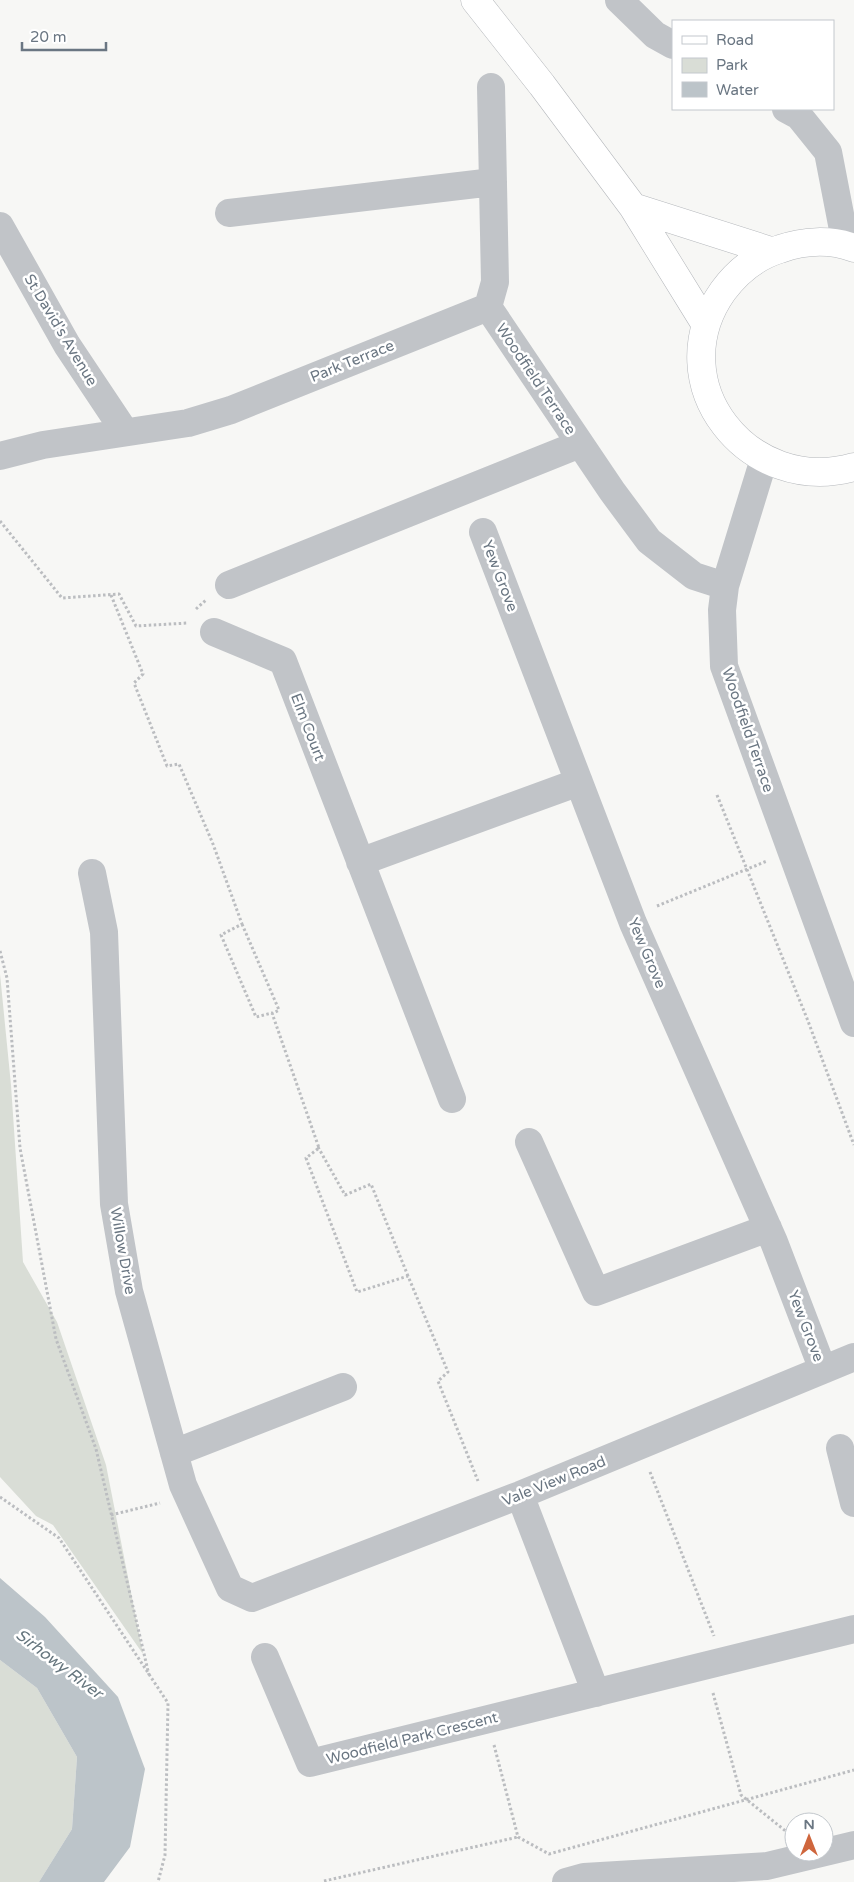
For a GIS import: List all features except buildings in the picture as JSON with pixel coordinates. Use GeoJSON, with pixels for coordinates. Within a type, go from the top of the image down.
{"type":"FeatureCollection","features":[{"type":"Feature","properties":{"kind":"main road"},"geometry":{"type":"LineString","coordinates":[[475,0],[542,85],[633,207],[706,325]]}},
{"type":"Feature","properties":{"kind":"main road"},"geometry":{"type":"LineString","coordinates":[[633,207],[771,251]]}},
{"type":"Feature","properties":{"kind":"main road"},"geometry":{"type":"LineString","coordinates":[[850,246],[821,242],[795,243],[771,251],[749,264],[731,281],[716,302],[706,325],[702,364],[711,402],[720,420],[747,449],[782,467],[802,472],[821,473],[854,467]]}},
{"type":"Feature","properties":{"kind":"street"},"geometry":{"type":"LineString","coordinates":[[619,0],[655,35],[672,44]]}},
{"type":"Feature","properties":{"kind":"street"},"geometry":{"type":"LineString","coordinates":[[488,307],[494,282],[491,87]]}},
{"type":"Feature","properties":{"kind":"street"},"geometry":{"type":"LineString","coordinates":[[788,110],[799,116],[828,152],[850,246]]}},
{"type":"Feature","properties":{"kind":"street"},"geometry":{"type":"LineString","coordinates":[[229,213],[493,182]]}},
{"type":"Feature","properties":{"kind":"street","name":"St David's Avenue"},"geometry":{"type":"LineString","coordinates":[[0,226],[67,345],[125,432]]}},
{"type":"Feature","properties":{"kind":"street","name":"Park Terrace"},"geometry":{"type":"LineString","coordinates":[[0,456],[42,445],[188,423],[231,410],[488,307]]}},
{"type":"Feature","properties":{"kind":"street","name":"Woodfield Terrace"},"geometry":{"type":"LineString","coordinates":[[488,307],[580,444],[649,541],[694,576],[725,586],[722,620],[724,666],[790,852],[854,1023]]}},
{"type":"Feature","properties":{"kind":"street"},"geometry":{"type":"LineString","coordinates":[[229,585],[580,444]]}},
{"type":"Feature","properties":{"kind":"street"},"geometry":{"type":"LineString","coordinates":[[725,586],[764,459]]}},
{"type":"Feature","properties":{"kind":"street","name":"Yew Grove"},"geometry":{"type":"LineString","coordinates":[[483,532],[631,916],[768,1228],[823,1370]]}},
{"type":"Feature","properties":{"kind":"street","name":"Elm Court"},"geometry":{"type":"LineString","coordinates":[[214,632],[283,661],[452,1099]]}},
{"type":"Feature","properties":{"kind":"street"},"geometry":{"type":"LineString","coordinates":[[360,862],[579,782]]}},
{"type":"Feature","properties":{"kind":"street","name":"Willow Drive"},"geometry":{"type":"LineString","coordinates":[[92,873],[104,932],[114,1204],[130,1291],[183,1485],[230,1588],[252,1598]]}},
{"type":"Feature","properties":{"kind":"street"},"geometry":{"type":"LineString","coordinates":[[529,1142],[596,1292],[768,1228]]}},
{"type":"Feature","properties":{"kind":"street","name":"Vale View Road"},"geometry":{"type":"LineString","coordinates":[[252,1598],[489,1508],[854,1357]]}},
{"type":"Feature","properties":{"kind":"street"},"geometry":{"type":"LineString","coordinates":[[174,1453],[343,1388]]}},
{"type":"Feature","properties":{"kind":"street"},"geometry":{"type":"LineString","coordinates":[[840,1448],[854,1503]]}},
{"type":"Feature","properties":{"kind":"street"},"geometry":{"type":"LineString","coordinates":[[520,1495],[596,1693]]}},
{"type":"Feature","properties":{"kind":"street","name":"Woodfield Park Crescent"},"geometry":{"type":"LineString","coordinates":[[265,1657],[310,1763],[854,1629]]}},
{"type":"Feature","properties":{"kind":"street"},"geometry":{"type":"LineString","coordinates":[[566,1882],[584,1877],[767,1866],[854,1845]]}},
{"type":"Feature","properties":{"kind":"path"},"geometry":{"type":"LineString","coordinates":[[0,520],[62,598],[119,594],[136,626],[188,623],[214,632]]}},
{"type":"Feature","properties":{"kind":"path"},"geometry":{"type":"LineString","coordinates":[[111,595],[143,674],[134,683],[166,766],[179,764],[213,844],[242,924],[279,1010],[272,1014],[256,1017],[221,935],[242,924]]}},
{"type":"Feature","properties":{"kind":"path"},"geometry":{"type":"LineString","coordinates":[[717,795],[808,1022],[854,1144]]}},
{"type":"Feature","properties":{"kind":"path"},"geometry":{"type":"LineString","coordinates":[[631,916],[790,852]]}},
{"type":"Feature","properties":{"kind":"path"},"geometry":{"type":"LineString","coordinates":[[0,951],[7,978],[20,1148],[56,1339],[96,1449],[149,1675]]}},
{"type":"Feature","properties":{"kind":"path"},"geometry":{"type":"LineString","coordinates":[[272,1014],[319,1148],[345,1195],[371,1184],[448,1372],[438,1381],[489,1508]]}},
{"type":"Feature","properties":{"kind":"path"},"geometry":{"type":"LineString","coordinates":[[319,1148],[306,1158],[357,1292],[408,1276]]}},
{"type":"Feature","properties":{"kind":"path"},"geometry":{"type":"LineString","coordinates":[[80,1419],[84,1418]]}},
{"type":"Feature","properties":{"kind":"path"},"geometry":{"type":"LineString","coordinates":[[640,1446],[715,1663],[741,1795],[784,1830]]}},
{"type":"Feature","properties":{"kind":"path"},"geometry":{"type":"LineString","coordinates":[[0,1497],[59,1538],[168,1703],[165,1855],[158,1882]]}},
{"type":"Feature","properties":{"kind":"path"},"geometry":{"type":"LineString","coordinates":[[111,1515],[165,1502],[191,1503]]}},
{"type":"Feature","properties":{"kind":"path"},"geometry":{"type":"LineString","coordinates":[[487,1719],[518,1837]]}},
{"type":"Feature","properties":{"kind":"path"},"geometry":{"type":"LineString","coordinates":[[324,1881],[518,1837],[548,1854],[854,1770]]}},
{"type":"Feature","properties":{"kind":"green space"},"geometry":{"type":"Polygon","coordinates":[[[0,974],[11,1085],[23,1262],[57,1322],[106,1465],[143,1654],[53,1525],[36,1516],[0,1477],[0,974]]]}},
{"type":"Feature","properties":{"kind":"green space"},"geometry":{"type":"Polygon","coordinates":[[[0,1660],[37,1688],[77,1757],[72,1829],[39,1882],[0,1882],[0,1660]]]}},
{"type":"Feature","properties":{"kind":"water","name":"Sirhowy River"},"geometry":{"type":"Polygon","coordinates":[[[0,1578],[45,1617],[118,1697],[145,1769],[130,1847],[104,1882],[39,1882],[72,1829],[77,1757],[37,1688],[0,1660],[0,1578]]]}}]}
